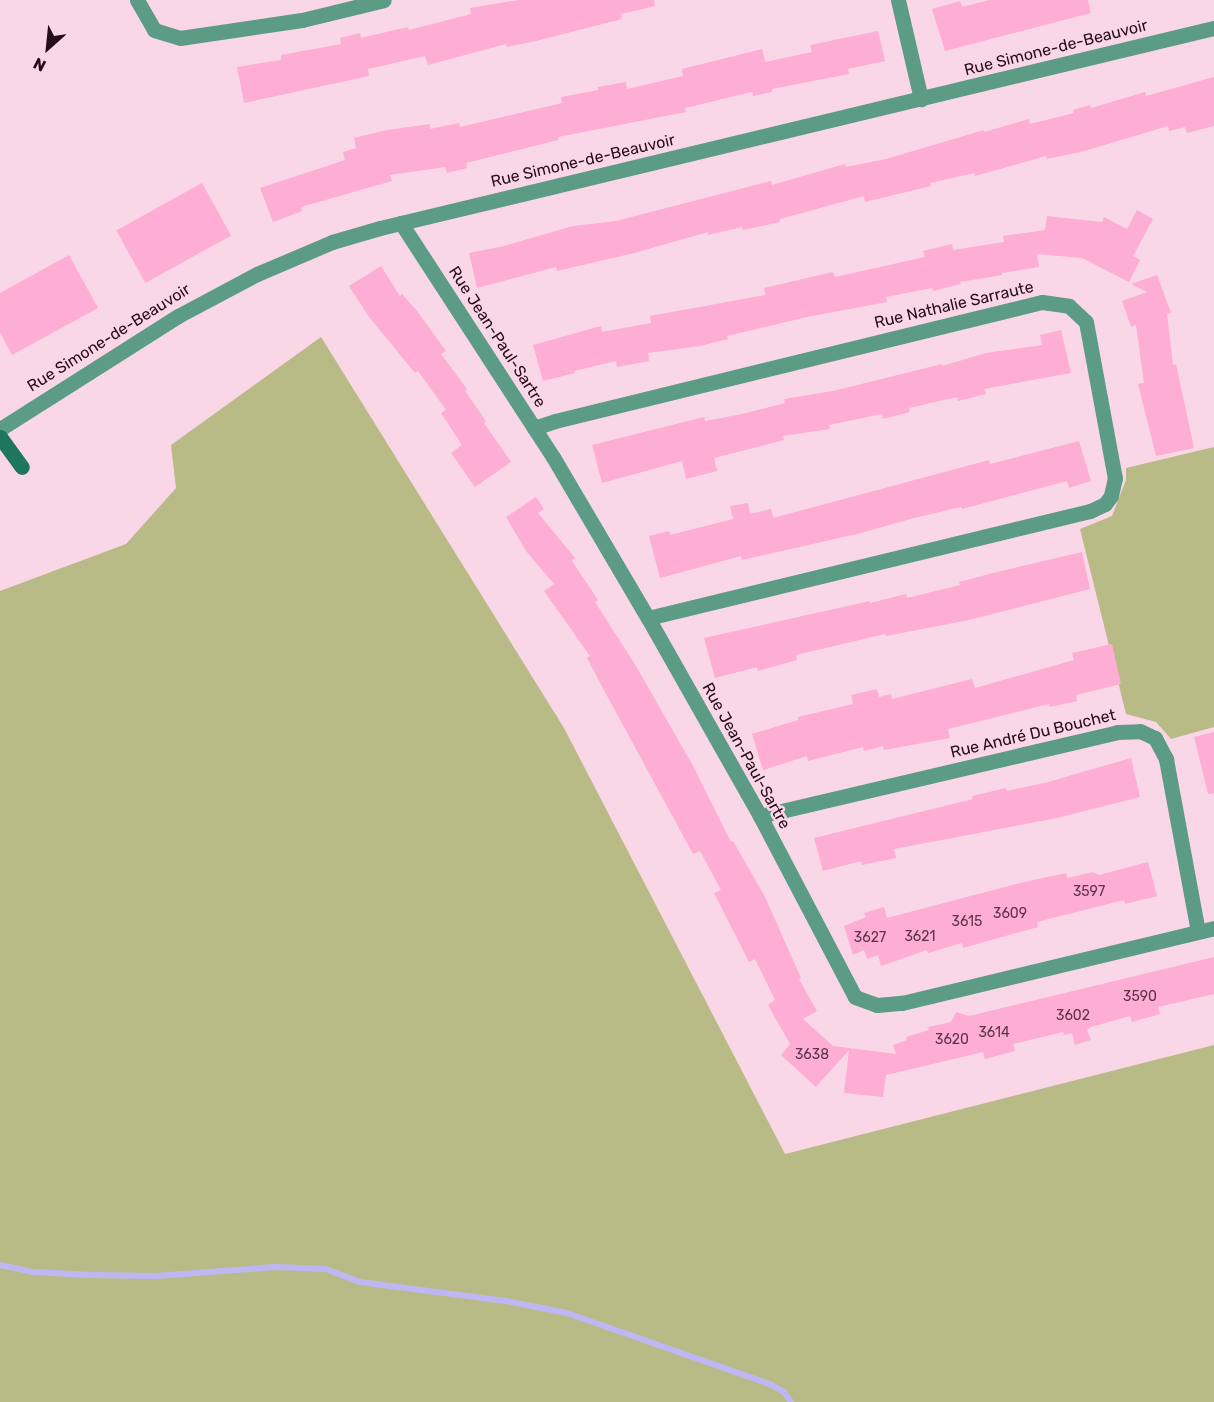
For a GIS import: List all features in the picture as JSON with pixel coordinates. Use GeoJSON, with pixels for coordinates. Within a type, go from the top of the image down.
{"type":"FeatureCollection","features":[{"type":"Feature","properties":{"kind":"street"},"geometry":{"type":"LineString","coordinates":[[137,0],[154,30],[162,35],[180,38],[302,20],[384,0]]}},
{"type":"Feature","properties":{"kind":"street"},"geometry":{"type":"LineString","coordinates":[[898,0],[921,99]]}},
{"type":"Feature","properties":{"kind":"street","name":"Rue Simone-de-Beauvoir"},"geometry":{"type":"LineString","coordinates":[[0,429],[146,334],[201,303],[332,242],[401,223],[1214,28]]}},
{"type":"Feature","properties":{"kind":"street","name":"Rue Jean-Paul-Sartre"},"geometry":{"type":"LineString","coordinates":[[401,223],[534,429],[648,618],[760,816],[846,985],[855,997],[869,1004],[902,1003],[1214,928]]}},
{"type":"Feature","properties":{"kind":"street","name":"Rue Nathalie Sarraute"},"geometry":{"type":"LineString","coordinates":[[534,429],[555,421],[1042,302],[1069,306],[1086,322],[1115,478],[1111,496],[1105,504],[1090,511],[648,618]]}},
{"type":"Feature","properties":{"kind":"street"},"geometry":{"type":"LineString","coordinates":[[0,436],[22,467]]}},
{"type":"Feature","properties":{"kind":"street","name":"Rue André Du Bouchet"},"geometry":{"type":"LineString","coordinates":[[760,816],[1118,732],[1140,731],[1155,738],[1166,759],[1198,932]]}},
{"type":"Feature","properties":{"kind":"green space"},"geometry":{"type":"Polygon","coordinates":[[[321,337],[564,728],[785,1154],[1214,1045],[1214,1402],[0,1402],[0,591],[126,544],[176,488],[171,445],[321,337]]]}},
{"type":"Feature","properties":{"kind":"green space"},"geometry":{"type":"Polygon","coordinates":[[[1214,447],[1214,727],[1171,739],[1156,722],[1126,714],[1080,529],[1112,516],[1126,480],[1126,468],[1214,447]]]}},
{"type":"Feature","properties":{"kind":"building"},"geometry":{"type":"Polygon","coordinates":[[[518,0],[654,0],[655,6],[621,14],[622,19],[536,41],[507,47],[506,44],[428,65],[425,56],[368,69],[369,76],[244,103],[237,67],[281,60],[281,55],[341,44],[340,38],[360,33],[361,38],[408,27],[409,30],[471,14],[470,8],[518,0]]]}},
{"type":"Feature","properties":{"kind":"building"},"geometry":{"type":"Polygon","coordinates":[[[989,0],[1088,0],[1091,13],[945,51],[932,9],[960,1],[962,7],[989,0]]]}},
{"type":"Feature","properties":{"kind":"building"},"geometry":{"type":"Polygon","coordinates":[[[878,31],[885,61],[848,69],[849,74],[772,89],[772,92],[753,96],[752,92],[685,108],[686,112],[558,137],[558,140],[466,163],[467,168],[447,173],[445,167],[390,175],[392,181],[301,207],[302,211],[273,222],[260,188],[345,160],[343,152],[356,148],[354,138],[387,130],[430,124],[430,129],[459,123],[460,127],[562,103],[561,97],[598,90],[598,87],[626,82],[627,89],[683,76],[682,69],[762,49],[765,62],[812,52],[810,45],[878,31]]]}},
{"type":"Feature","properties":{"kind":"building"},"geometry":{"type":"Polygon","coordinates":[[[1214,77],[1214,126],[1187,133],[1185,127],[1169,131],[1168,126],[1084,151],[1047,159],[1046,156],[975,176],[974,173],[930,183],[931,186],[865,202],[864,196],[780,219],[780,222],[743,230],[742,227],[708,235],[708,232],[634,253],[557,271],[556,267],[477,288],[469,253],[504,246],[573,226],[616,221],[771,181],[772,185],[845,164],[846,167],[886,159],[984,130],[984,132],[1029,119],[1030,124],[1074,113],[1073,110],[1090,105],[1091,108],[1145,92],[1146,96],[1214,77]]]}},
{"type":"Feature","properties":{"kind":"building"},"geometry":{"type":"Polygon","coordinates":[[[202,183],[231,235],[145,283],[116,231],[202,183]]]}},
{"type":"Feature","properties":{"kind":"building"},"geometry":{"type":"Polygon","coordinates":[[[1137,210],[1153,219],[1133,256],[1140,260],[1129,282],[1082,258],[1037,254],[1039,267],[960,282],[961,284],[933,291],[932,288],[886,297],[887,302],[807,317],[727,336],[728,339],[700,346],[648,353],[649,361],[617,367],[616,361],[543,381],[533,345],[601,326],[602,332],[651,323],[650,316],[765,295],[764,288],[833,272],[835,277],[925,257],[923,251],[952,244],[953,250],[1004,242],[1003,236],[1045,230],[1047,216],[1102,222],[1104,217],[1127,229],[1137,210]]]}},
{"type":"Feature","properties":{"kind":"building"},"geometry":{"type":"Polygon","coordinates":[[[69,255],[98,308],[12,355],[0,332],[0,293],[69,255]]]}},
{"type":"Feature","properties":{"kind":"building"},"geometry":{"type":"Polygon","coordinates":[[[381,266],[400,296],[402,294],[417,311],[446,351],[441,354],[467,389],[465,391],[486,421],[484,423],[511,462],[475,487],[451,453],[462,445],[441,413],[446,410],[418,371],[415,373],[369,317],[349,286],[381,266]]]}},
{"type":"Feature","properties":{"kind":"building"},"geometry":{"type":"Polygon","coordinates":[[[1157,275],[1171,313],[1167,314],[1173,365],[1176,364],[1194,448],[1156,456],[1138,384],[1144,383],[1136,325],[1131,327],[1122,301],[1147,292],[1131,284],[1157,275]]]}},
{"type":"Feature","properties":{"kind":"building"},"geometry":{"type":"Polygon","coordinates":[[[1061,330],[1071,373],[984,389],[986,394],[958,401],[957,397],[909,408],[910,412],[883,419],[882,414],[829,425],[830,429],[783,436],[784,440],[714,458],[717,471],[686,479],[682,461],[602,483],[592,445],[704,417],[705,421],[742,414],[785,403],[784,399],[833,391],[942,364],[942,366],[986,353],[1042,345],[1040,335],[1061,330]]]}},
{"type":"Feature","properties":{"kind":"building"},"geometry":{"type":"Polygon","coordinates":[[[1079,441],[1091,481],[1069,488],[1067,481],[962,509],[961,507],[742,560],[741,556],[660,578],[649,536],[669,531],[670,535],[733,519],[730,506],[748,503],[750,514],[771,509],[773,518],[989,460],[990,464],[1079,441]]]}},
{"type":"Feature","properties":{"kind":"building"},"geometry":{"type":"Polygon","coordinates":[[[536,497],[544,509],[538,513],[575,558],[572,561],[598,600],[595,602],[636,666],[693,766],[731,842],[733,841],[765,897],[801,978],[799,979],[817,1011],[803,1019],[833,1046],[896,1054],[893,1045],[907,1040],[906,1037],[929,1030],[928,1027],[951,1022],[956,1012],[969,1016],[1214,957],[1214,994],[1158,1007],[1160,1014],[1132,1022],[1130,1016],[1091,1027],[1087,1030],[1091,1040],[1075,1045],[1072,1033],[1064,1035],[1063,1032],[1013,1044],[1015,1051],[985,1059],[983,1052],[886,1075],[883,1097],[844,1093],[849,1050],[816,1087],[781,1055],[790,1044],[768,1005],[775,1000],[755,959],[749,962],[714,893],[721,890],[700,851],[693,854],[587,658],[590,656],[544,591],[554,584],[526,551],[506,517],[536,497]]]}},
{"type":"Feature","properties":{"kind":"building"},"geometry":{"type":"Polygon","coordinates":[[[1082,552],[1090,589],[969,620],[886,636],[885,634],[796,655],[797,660],[758,671],[757,667],[715,678],[704,638],[870,601],[870,603],[906,594],[907,598],[960,585],[959,582],[993,573],[1082,552]]]}},
{"type":"Feature","properties":{"kind":"building"},"geometry":{"type":"Polygon","coordinates":[[[1112,644],[1121,684],[1076,695],[1077,701],[1050,707],[1049,704],[948,729],[950,738],[884,750],[883,746],[864,751],[863,747],[808,761],[807,756],[763,770],[752,734],[798,720],[798,717],[853,704],[851,695],[877,689],[879,697],[891,694],[892,699],[972,679],[975,688],[1074,660],[1072,653],[1112,644]]]}},
{"type":"Feature","properties":{"kind":"building"},"geometry":{"type":"Polygon","coordinates":[[[1214,732],[1214,793],[1208,794],[1194,737],[1214,732]]]}},
{"type":"Feature","properties":{"kind":"building"},"geometry":{"type":"Polygon","coordinates":[[[1131,758],[1140,797],[1057,818],[894,849],[896,858],[862,865],[861,861],[823,871],[814,838],[973,799],[972,796],[1048,782],[1131,758]]]}},
{"type":"Feature","properties":{"kind":"building"},"geometry":{"type":"Polygon","coordinates":[[[1148,862],[1157,896],[1125,904],[1124,900],[1037,922],[1038,927],[963,948],[962,943],[928,953],[927,950],[881,966],[878,955],[867,959],[864,950],[853,955],[844,926],[866,917],[864,913],[884,907],[887,918],[1066,873],[1067,878],[1093,872],[1099,875],[1148,862]]]}},
{"type":"Feature","properties":{"kind":"waterway"},"geometry":{"type":"LineString","coordinates":[[0,1265],[33,1272],[156,1276],[276,1267],[326,1269],[360,1282],[506,1301],[567,1313],[770,1384],[784,1392],[791,1402]]}}]}
